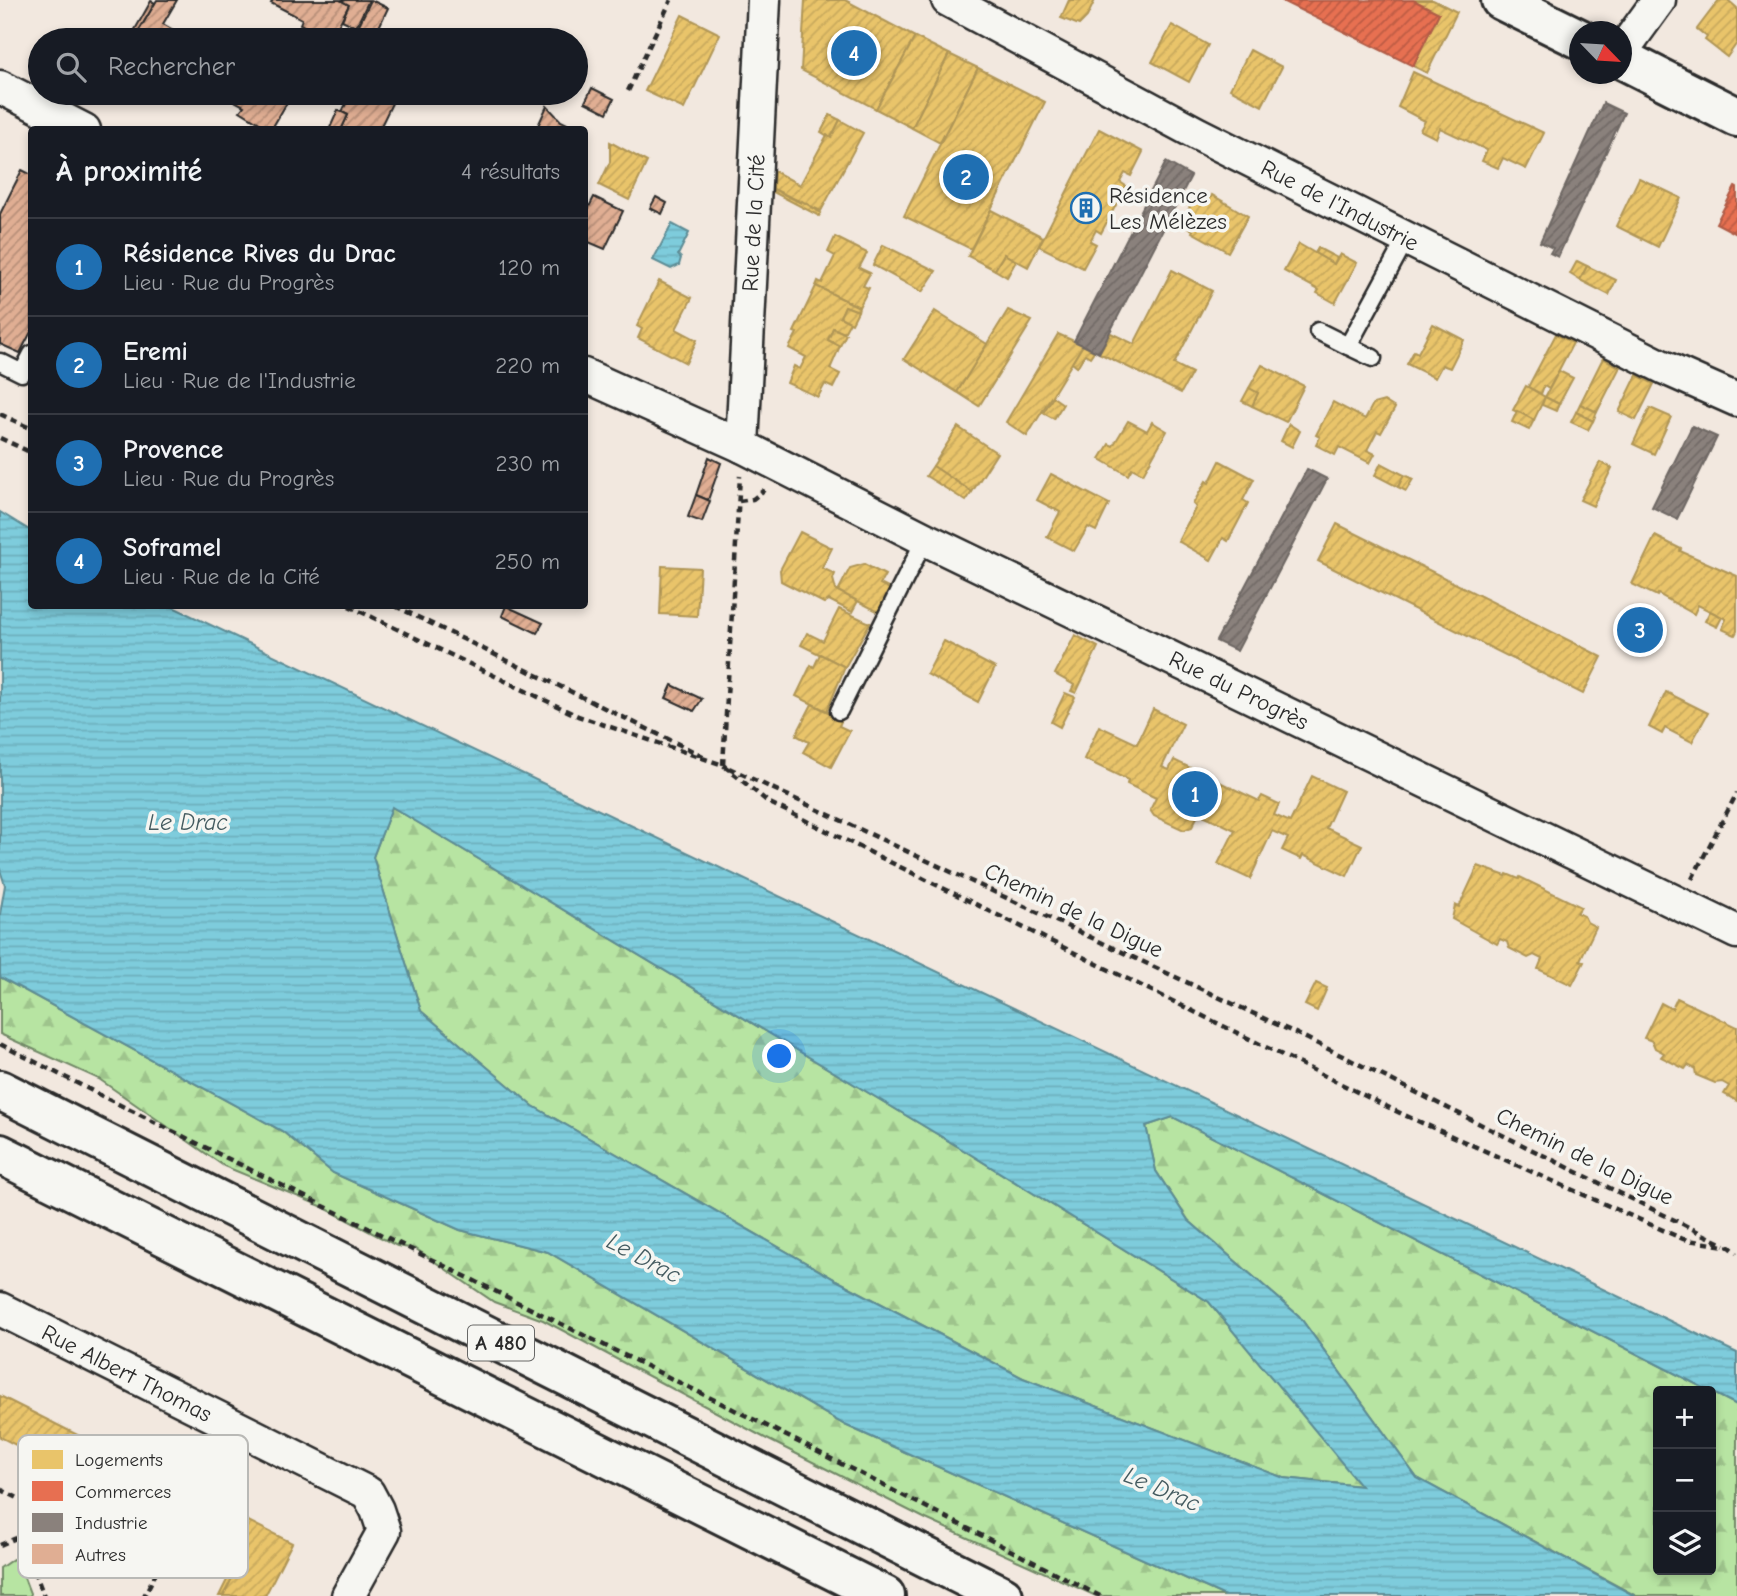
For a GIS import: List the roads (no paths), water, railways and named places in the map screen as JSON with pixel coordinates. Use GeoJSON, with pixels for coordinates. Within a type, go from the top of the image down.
{"type":"FeatureCollection","features":[{"type":"Feature","properties":{"kind":"main road"},"geometry":{"type":"LineString","coordinates":[[1501,0],[1569,34]]}},
{"type":"Feature","properties":{"kind":"main road"},"geometry":{"type":"LineString","coordinates":[[1632,64],[1737,117]]}},
{"type":"Feature","properties":{"kind":"main road","name":"A 480"},"geometry":{"type":"LineString","coordinates":[[0,1090],[1003,1596]]}},
{"type":"Feature","properties":{"kind":"main road","name":"A 480"},"geometry":{"type":"LineString","coordinates":[[0,1154],[885,1596]]}},
{"type":"Feature","properties":{"kind":"street","name":"Rue de la Cité"},"geometry":{"type":"LineString","coordinates":[[742,446],[764,0]]}},
{"type":"Feature","properties":{"kind":"street","name":"Rue de l'Industrie"},"geometry":{"type":"LineString","coordinates":[[948,0],[1198,134],[1665,368],[1737,400]]}},
{"type":"Feature","properties":{"kind":"street"},"geometry":{"type":"LineString","coordinates":[[1632,37],[1659,0]]}},
{"type":"Feature","properties":{"kind":"street"},"geometry":{"type":"LineString","coordinates":[[0,87],[28,101]]}},
{"type":"Feature","properties":{"kind":"street"},"geometry":{"type":"LineString","coordinates":[[35,105],[76,126]]}},
{"type":"Feature","properties":{"kind":"street","name":"Rue du Progrès"},"geometry":{"type":"LineString","coordinates":[[588,377],[742,446],[925,539],[1737,932]]}},
{"type":"Feature","properties":{"kind":"street","name":"Rue Albert Thomas"},"geometry":{"type":"LineString","coordinates":[[0,1309],[368,1493],[384,1531],[348,1596]]}},
{"type":"Feature","properties":{"kind":"lane"},"geometry":{"type":"LineString","coordinates":[[1348,346],[1406,239]]}},
{"type":"Feature","properties":{"kind":"lane"},"geometry":{"type":"LineString","coordinates":[[1318,331],[1373,358]]}},
{"type":"Feature","properties":{"kind":"lane"},"geometry":{"type":"LineString","coordinates":[[0,362],[22,373],[28,362]]}},
{"type":"Feature","properties":{"kind":"lane"},"geometry":{"type":"LineString","coordinates":[[839,711],[925,539]]}},
{"type":"Feature","properties":{"kind":"water"},"geometry":{"type":"Polygon","coordinates":[[[672,224],[689,233],[678,255],[681,258],[679,265],[671,269],[653,260],[672,224]]]}},
{"type":"Feature","properties":{"kind":"water","name":"Le Drac"},"geometry":{"type":"Polygon","coordinates":[[[0,512],[28,529],[28,609],[177,609],[1737,1353],[1737,1405],[1716,1394],[1716,1386],[1700,1386],[1173,1117],[1146,1126],[1156,1171],[1188,1220],[1299,1316],[1417,1478],[1635,1596],[1225,1596],[845,1425],[548,1252],[460,1230],[333,1173],[282,1131],[0,977],[0,914],[5,885],[0,870],[0,512]],[[392,807],[373,857],[421,1011],[533,1106],[836,1280],[1023,1378],[1284,1478],[1361,1486],[1209,1302],[957,1146],[392,807]]]}},
{"type":"Feature","properties":{"kind":"place","name":"Soframel"},"geometry":{"type":"Point","coordinates":[854,53]}},
{"type":"Feature","properties":{"kind":"place","name":"Eremi"},"geometry":{"type":"Point","coordinates":[966,177]}},
{"type":"Feature","properties":{"kind":"place","name":"Résidence Les Mélèzes"},"geometry":{"type":"Point","coordinates":[1086,208]}},
{"type":"Feature","properties":{"kind":"place","name":"Provence"},"geometry":{"type":"Point","coordinates":[1640,630]}},
{"type":"Feature","properties":{"kind":"place","name":"Résidence Rives du Drac"},"geometry":{"type":"Point","coordinates":[1195,794]}}]}
